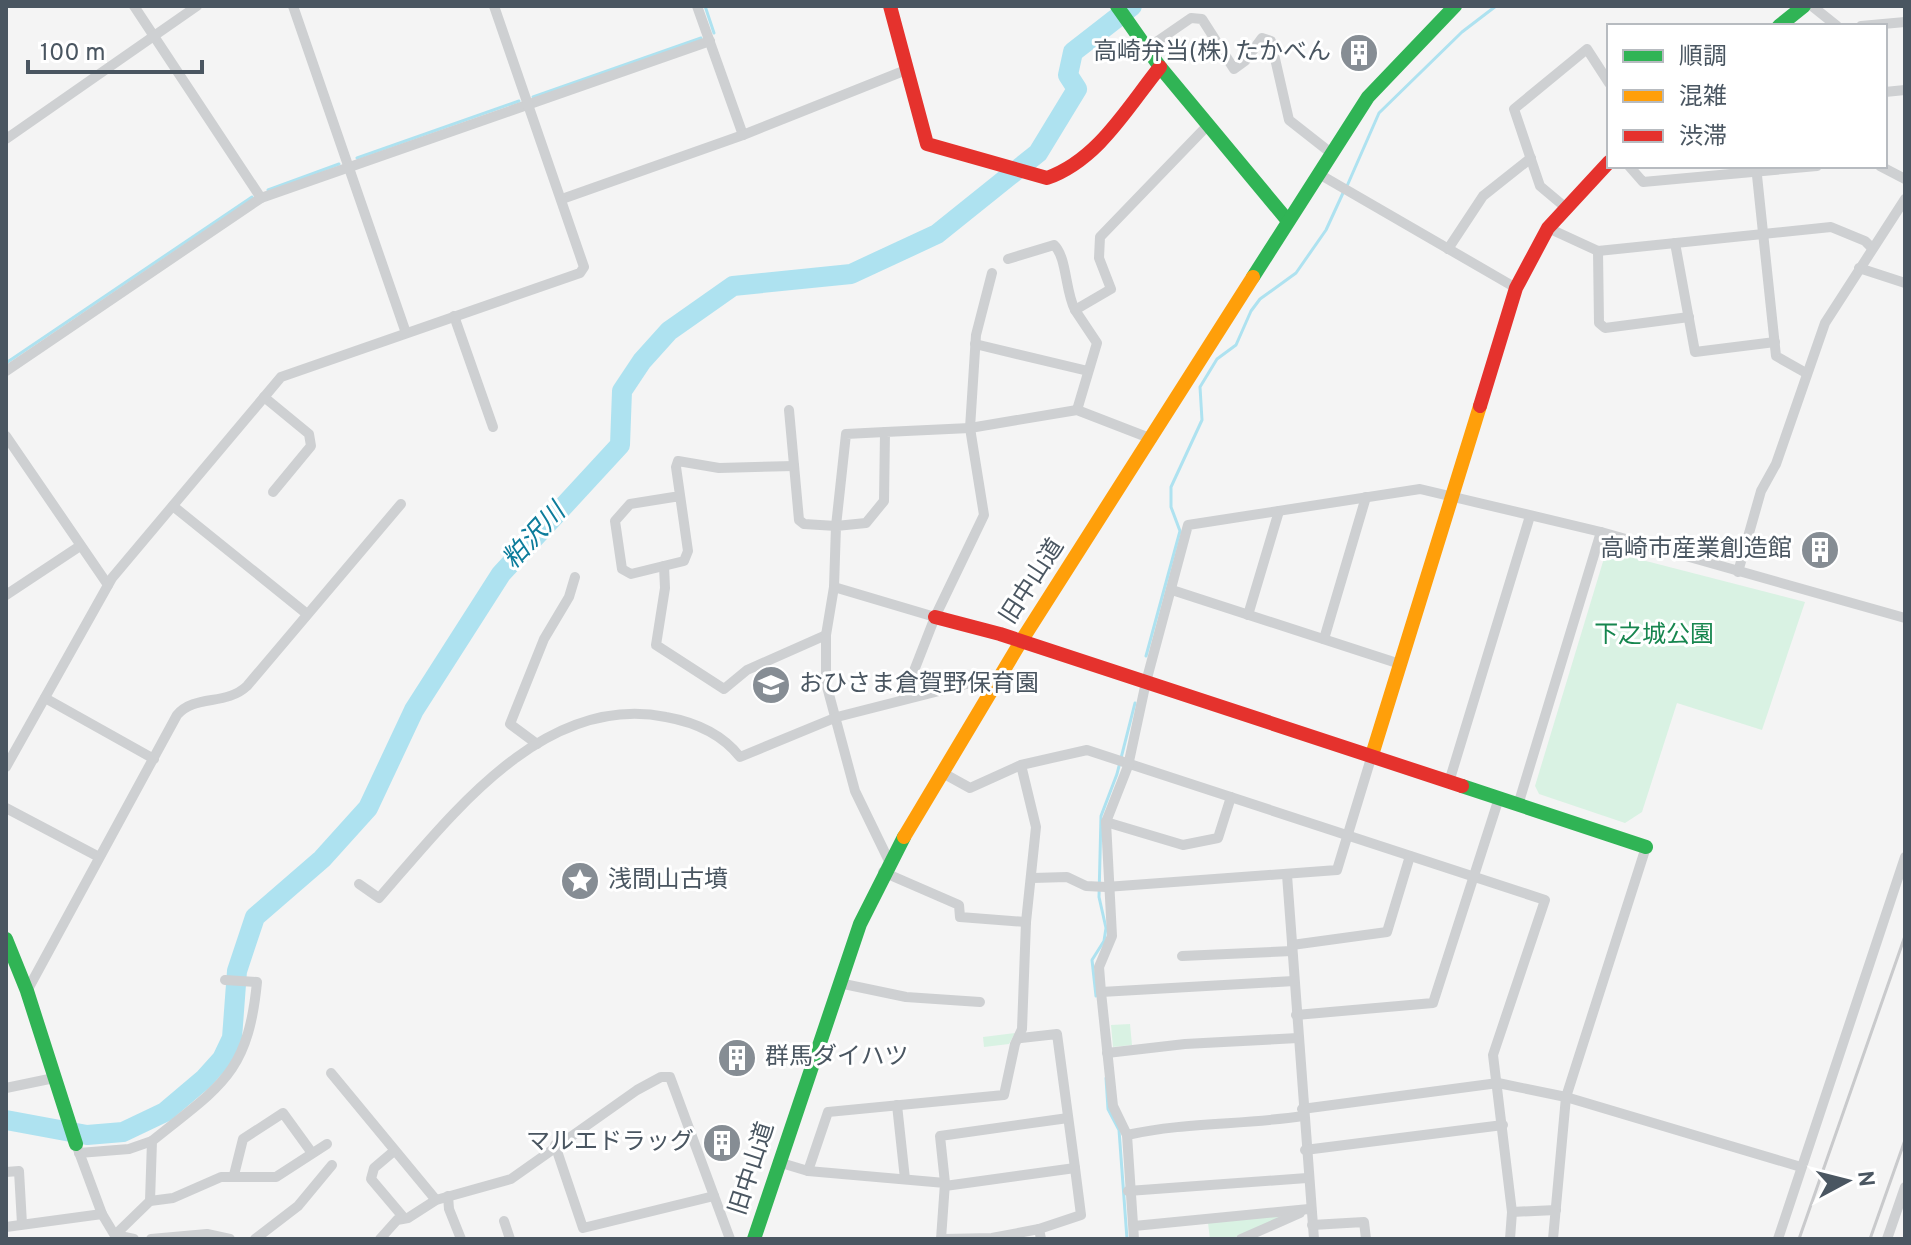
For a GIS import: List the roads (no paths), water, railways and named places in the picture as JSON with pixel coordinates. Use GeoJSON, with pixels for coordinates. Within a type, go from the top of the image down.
{"type":"FeatureCollection","features":[{"type":"Feature","properties":{"kind":"street"},"geometry":{"type":"LineString","coordinates":[[134,6],[261,198]]}},
{"type":"Feature","properties":{"kind":"street"},"geometry":{"type":"LineString","coordinates":[[6,139],[156,38],[197,6]]}},
{"type":"Feature","properties":{"kind":"street"},"geometry":{"type":"LineString","coordinates":[[293,6],[406,333]]}},
{"type":"Feature","properties":{"kind":"street"},"geometry":{"type":"LineString","coordinates":[[6,767],[108,585],[281,377],[580,273],[584,267],[494,6]]}},
{"type":"Feature","properties":{"kind":"street"},"geometry":{"type":"LineString","coordinates":[[697,6],[743,135]]}},
{"type":"Feature","properties":{"kind":"street"},"geometry":{"type":"LineString","coordinates":[[890,6],[927,144],[1047,178],[1071,169],[1090,154],[1160,67]]}},
{"type":"Feature","properties":{"kind":"street","name":"旧中山道"},"geometry":{"type":"LineString","coordinates":[[754,1239],[839,983],[886,866],[1020,643],[1368,97],[1455,6]]}},
{"type":"Feature","properties":{"kind":"street"},"geometry":{"type":"LineString","coordinates":[[1782,24],[1804,6]]}},
{"type":"Feature","properties":{"kind":"street"},"geometry":{"type":"LineString","coordinates":[[1812,6],[1834,24]]}},
{"type":"Feature","properties":{"kind":"street"},"geometry":{"type":"LineString","coordinates":[[1118,8],[1160,67],[1288,221]]}},
{"type":"Feature","properties":{"kind":"street"},"geometry":{"type":"LineString","coordinates":[[1146,49],[1191,18],[1202,19],[1234,69],[1245,61],[1262,38],[1271,41],[1289,120],[1331,153]]}},
{"type":"Feature","properties":{"kind":"street"},"geometry":{"type":"LineString","coordinates":[[1883,24],[1905,22]]}},
{"type":"Feature","properties":{"kind":"street"},"geometry":{"type":"LineString","coordinates":[[6,371],[261,198],[710,41]]}},
{"type":"Feature","properties":{"kind":"street"},"geometry":{"type":"LineString","coordinates":[[1565,207],[1540,186],[1514,109],[1587,49],[1607,80]]}},
{"type":"Feature","properties":{"kind":"street"},"geometry":{"type":"LineString","coordinates":[[562,199],[743,135],[906,70]]}},
{"type":"Feature","properties":{"kind":"street"},"geometry":{"type":"LineString","coordinates":[[1075,310],[1111,289],[1099,258],[1100,237],[1208,125]]}},
{"type":"Feature","properties":{"kind":"street"},"geometry":{"type":"LineString","coordinates":[[1448,249],[1483,196],[1531,158]]}},
{"type":"Feature","properties":{"kind":"street"},"geometry":{"type":"LineString","coordinates":[[1033,878],[1067,877],[1086,886],[1106,887],[1337,870],[1516,288],[1548,228],[1607,164]]}},
{"type":"Feature","properties":{"kind":"street"},"geometry":{"type":"LineString","coordinates":[[1631,168],[1643,182],[1776,168]]}},
{"type":"Feature","properties":{"kind":"street"},"geometry":{"type":"LineString","coordinates":[[1884,168],[1905,179]]}},
{"type":"Feature","properties":{"kind":"street"},"geometry":{"type":"LineString","coordinates":[[1756,169],[1776,356],[1806,373]]}},
{"type":"Feature","properties":{"kind":"street"},"geometry":{"type":"LineString","coordinates":[[1319,174],[1516,288]]}},
{"type":"Feature","properties":{"kind":"street"},"geometry":{"type":"LineString","coordinates":[[1738,572],[1761,491],[1776,464],[1825,323],[1905,199]]}},
{"type":"Feature","properties":{"kind":"street"},"geometry":{"type":"LineString","coordinates":[[1548,228],[1598,251],[1831,227],[1865,241],[1872,248]]}},
{"type":"Feature","properties":{"kind":"street"},"geometry":{"type":"LineString","coordinates":[[1675,243],[1695,352],[1775,342]]}},
{"type":"Feature","properties":{"kind":"street"},"geometry":{"type":"LineString","coordinates":[[1008,259],[1054,245],[1061,252],[1066,289],[1075,310],[1097,343],[1077,410]]}},
{"type":"Feature","properties":{"kind":"street"},"geometry":{"type":"LineString","coordinates":[[1598,251],[1599,323],[1605,328],[1689,317]]}},
{"type":"Feature","properties":{"kind":"street"},"geometry":{"type":"LineString","coordinates":[[1859,268],[1905,283]]}},
{"type":"Feature","properties":{"kind":"street"},"geometry":{"type":"LineString","coordinates":[[903,699],[935,617],[984,515],[970,428],[975,344],[992,273]]}},
{"type":"Feature","properties":{"kind":"street"},"geometry":{"type":"LineString","coordinates":[[454,316],[493,427]]}},
{"type":"Feature","properties":{"kind":"street"},"geometry":{"type":"LineString","coordinates":[[975,344],[1088,371]]}},
{"type":"Feature","properties":{"kind":"street"},"geometry":{"type":"LineString","coordinates":[[264,397],[309,434],[311,446],[273,492]]}},
{"type":"Feature","properties":{"kind":"street"},"geometry":{"type":"LineString","coordinates":[[789,410],[799,520],[804,524],[836,526],[866,523],[884,501],[885,432]]}},
{"type":"Feature","properties":{"kind":"street"},"geometry":{"type":"LineString","coordinates":[[1026,922],[960,917],[959,905],[886,866],[855,791],[826,683],[826,635],[834,587],[836,526],[846,434],[970,428],[1077,410],[1152,439]]}},
{"type":"Feature","properties":{"kind":"street"},"geometry":{"type":"LineString","coordinates":[[6,436],[108,585]]}},
{"type":"Feature","properties":{"kind":"street"},"geometry":{"type":"LineString","coordinates":[[680,496],[630,504],[615,521],[622,569],[631,574],[684,561],[688,551],[676,467],[678,461],[719,468],[794,466]]}},
{"type":"Feature","properties":{"kind":"street"},"geometry":{"type":"LineString","coordinates":[[1134,1239],[1128,1191],[1127,1135],[1113,1106],[1099,967],[1112,936],[1106,887],[1106,822],[1128,766],[1146,682],[1188,525],[1420,489],[1601,532],[1905,618]]}},
{"type":"Feature","properties":{"kind":"street"},"geometry":{"type":"LineString","coordinates":[[1324,639],[1366,497]]}},
{"type":"Feature","properties":{"kind":"street"},"geometry":{"type":"LineString","coordinates":[[27,991],[183,708],[239,694],[401,504]]}},
{"type":"Feature","properties":{"kind":"street"},"geometry":{"type":"LineString","coordinates":[[173,506],[307,614]]}},
{"type":"Feature","properties":{"kind":"street"},"geometry":{"type":"LineString","coordinates":[[1248,615],[1279,511]]}},
{"type":"Feature","properties":{"kind":"street"},"geometry":{"type":"LineString","coordinates":[[1449,782],[1530,516]]}},
{"type":"Feature","properties":{"kind":"street"},"geometry":{"type":"LineString","coordinates":[[1518,805],[1601,532]]}},
{"type":"Feature","properties":{"kind":"street"},"geometry":{"type":"LineString","coordinates":[[6,595],[80,546]]}},
{"type":"Feature","properties":{"kind":"street"},"geometry":{"type":"LineString","coordinates":[[664,566],[665,588],[656,645],[724,689],[747,670],[826,635]]}},
{"type":"Feature","properties":{"kind":"street"},"geometry":{"type":"LineString","coordinates":[[537,744],[510,724],[538,650],[569,597],[575,577]]}},
{"type":"Feature","properties":{"kind":"street"},"geometry":{"type":"LineString","coordinates":[[834,587],[1000,634],[1646,847],[1566,1097],[1553,1239]]}},
{"type":"Feature","properties":{"kind":"street"},"geometry":{"type":"LineString","coordinates":[[1172,590],[1400,664]]}},
{"type":"Feature","properties":{"kind":"street"},"geometry":{"type":"LineString","coordinates":[[359,884],[379,898],[485,782],[537,744],[601,717],[651,714],[690,722],[708,731],[740,757],[837,717],[1003,675]]}},
{"type":"Feature","properties":{"kind":"street"},"geometry":{"type":"LineString","coordinates":[[45,698],[154,759]]}},
{"type":"Feature","properties":{"kind":"street"},"geometry":{"type":"LineString","coordinates":[[941,772],[970,788],[1021,765],[1087,750],[1128,766],[1545,900],[1493,1055],[1512,1212],[1510,1239]]}},
{"type":"Feature","properties":{"kind":"street"},"geometry":{"type":"LineString","coordinates":[[1021,765],[1036,827],[1026,922],[1021,1038]]}},
{"type":"Feature","properties":{"kind":"street"},"geometry":{"type":"LineString","coordinates":[[1106,822],[1183,845],[1218,838],[1231,797]]}},
{"type":"Feature","properties":{"kind":"street"},"geometry":{"type":"LineString","coordinates":[[1296,1015],[1433,1003],[1499,798]]}},
{"type":"Feature","properties":{"kind":"street"},"geometry":{"type":"LineString","coordinates":[[6,808],[99,857]]}},
{"type":"Feature","properties":{"kind":"street"},"geometry":{"type":"LineString","coordinates":[[1182,956],[1292,948],[1387,932],[1410,856]]}},
{"type":"Feature","properties":{"kind":"street"},"geometry":{"type":"LineString","coordinates":[[1778,1239],[1905,857]]}},
{"type":"Feature","properties":{"kind":"street"},"geometry":{"type":"LineString","coordinates":[[1287,875],[1309,1209],[1314,1239]]}},
{"type":"Feature","properties":{"kind":"street"},"geometry":{"type":"LineString","coordinates":[[6,939],[27,991],[68,1122],[102,1214],[116,1237]]}},
{"type":"Feature","properties":{"kind":"street"},"geometry":{"type":"LineString","coordinates":[[78,1149],[129,1149],[152,1141],[224,1083],[244,1051],[251,1028],[257,982],[225,980]]}},
{"type":"Feature","properties":{"kind":"street"},"geometry":{"type":"LineString","coordinates":[[1101,992],[1294,981]]}},
{"type":"Feature","properties":{"kind":"street"},"geometry":{"type":"LineString","coordinates":[[839,983],[906,997],[980,1002]]}},
{"type":"Feature","properties":{"kind":"street"},"geometry":{"type":"LineString","coordinates":[[808,1171],[828,1112],[1004,1095],[1015,1044],[1021,1038],[1057,1034],[1081,1215],[1040,1234],[942,1239],[945,1184],[940,1136],[1068,1118]]}},
{"type":"Feature","properties":{"kind":"street"},"geometry":{"type":"LineString","coordinates":[[1107,1053],[1185,1044],[1298,1038]]}},
{"type":"Feature","properties":{"kind":"street"},"geometry":{"type":"LineString","coordinates":[[331,1073],[436,1200]]}},
{"type":"Feature","properties":{"kind":"street"},"geometry":{"type":"LineString","coordinates":[[383,1238],[404,1218],[436,1200],[511,1179],[637,1090],[661,1077],[670,1077],[730,1239]]}},
{"type":"Feature","properties":{"kind":"street"},"geometry":{"type":"LineString","coordinates":[[6,1088],[54,1078]]}},
{"type":"Feature","properties":{"kind":"street"},"geometry":{"type":"LineString","coordinates":[[1127,1135],[1175,1125],[1248,1125],[1302,1112],[1498,1083],[1566,1097],[1801,1167]]}},
{"type":"Feature","properties":{"kind":"street"},"geometry":{"type":"LineString","coordinates":[[897,1105],[905,1179]]}},
{"type":"Feature","properties":{"kind":"street"},"geometry":{"type":"LineString","coordinates":[[234,1175],[243,1139],[283,1113],[312,1153]]}},
{"type":"Feature","properties":{"kind":"street"},"geometry":{"type":"LineString","coordinates":[[1305,1150],[1503,1125]]}},
{"type":"Feature","properties":{"kind":"street"},"geometry":{"type":"LineString","coordinates":[[150,1201],[152,1141]]}},
{"type":"Feature","properties":{"kind":"street"},"geometry":{"type":"LineString","coordinates":[[116,1237],[150,1201],[173,1198],[207,1182],[234,1175],[276,1177],[327,1144]]}},
{"type":"Feature","properties":{"kind":"street"},"geometry":{"type":"LineString","coordinates":[[555,1145],[583,1228],[714,1196]]}},
{"type":"Feature","properties":{"kind":"street"},"geometry":{"type":"LineString","coordinates":[[394,1151],[374,1168],[371,1179],[404,1218]]}},
{"type":"Feature","properties":{"kind":"street"},"geometry":{"type":"LineString","coordinates":[[778,1162],[808,1171],[945,1184],[1075,1168]]}},
{"type":"Feature","properties":{"kind":"street"},"geometry":{"type":"LineString","coordinates":[[255,1239],[271,1235],[332,1165]]}},
{"type":"Feature","properties":{"kind":"street"},"geometry":{"type":"LineString","coordinates":[[6,1172],[19,1171],[22,1224]]}},
{"type":"Feature","properties":{"kind":"street"},"geometry":{"type":"LineString","coordinates":[[1128,1191],[1307,1178]]}},
{"type":"Feature","properties":{"kind":"street"},"geometry":{"type":"LineString","coordinates":[[1887,1239],[1905,1187]]}},
{"type":"Feature","properties":{"kind":"street"},"geometry":{"type":"LineString","coordinates":[[448,1196],[449,1209],[461,1239]]}},
{"type":"Feature","properties":{"kind":"street"},"geometry":{"type":"LineString","coordinates":[[1134,1226],[1309,1209]]}},
{"type":"Feature","properties":{"kind":"street"},"geometry":{"type":"LineString","coordinates":[[1241,1239],[1309,1209]]}},
{"type":"Feature","properties":{"kind":"street"},"geometry":{"type":"LineString","coordinates":[[1512,1212],[1556,1210]]}},
{"type":"Feature","properties":{"kind":"street"},"geometry":{"type":"LineString","coordinates":[[6,1227],[102,1214]]}},
{"type":"Feature","properties":{"kind":"street"},"geometry":{"type":"LineString","coordinates":[[504,1221],[510,1239]]}},
{"type":"Feature","properties":{"kind":"street"},"geometry":{"type":"LineString","coordinates":[[1312,1225],[1364,1222],[1366,1239]]}},
{"type":"Feature","properties":{"kind":"street"},"geometry":{"type":"LineString","coordinates":[[151,1239],[207,1234],[230,1239]]}},
{"type":"Feature","properties":{"kind":"street"},"geometry":{"type":"LineString","coordinates":[[116,1237],[134,1239]]}},
{"type":"Feature","properties":{"kind":"waterway"},"geometry":{"type":"LineString","coordinates":[[705,6],[714,33]]}},
{"type":"Feature","properties":{"kind":"waterway","name":"粕沢川"},"geometry":{"type":"LineString","coordinates":[[6,1120],[87,1135],[123,1132],[165,1112],[204,1079],[222,1059],[232,1038],[237,971],[255,917],[322,859],[368,808],[414,710],[501,574],[620,445],[622,391],[642,361],[669,331],[733,286],[851,274],[937,234],[1038,153],[1077,89],[1068,75],[1073,52],[1132,6]]}},
{"type":"Feature","properties":{"kind":"waterway"},"geometry":{"type":"LineString","coordinates":[[1347,186],[1379,113],[1462,32],[1496,6]]}},
{"type":"Feature","properties":{"kind":"waterway"},"geometry":{"type":"LineString","coordinates":[[533,97],[701,38]]}},
{"type":"Feature","properties":{"kind":"waterway"},"geometry":{"type":"LineString","coordinates":[[357,158],[519,101]]}},
{"type":"Feature","properties":{"kind":"waterway"},"geometry":{"type":"LineString","coordinates":[[268,190],[339,164]]}},
{"type":"Feature","properties":{"kind":"waterway"},"geometry":{"type":"LineString","coordinates":[[1146,656],[1180,531],[1171,507],[1171,487],[1202,420],[1200,387],[1217,359],[1236,345],[1251,311],[1260,299],[1296,273],[1326,230],[1343,193]]}},
{"type":"Feature","properties":{"kind":"waterway"},"geometry":{"type":"LineString","coordinates":[[6,363],[252,197]]}},
{"type":"Feature","properties":{"kind":"waterway"},"geometry":{"type":"LineString","coordinates":[[1096,996],[1092,960],[1104,941],[1106,928],[1099,897],[1101,816],[1117,774],[1135,703]]}},
{"type":"Feature","properties":{"kind":"waterway"},"geometry":{"type":"LineString","coordinates":[[1106,1078],[1108,1109],[1119,1130],[1127,1239]]}},
{"type":"Feature","properties":{"kind":"railway"},"geometry":{"type":"LineString","coordinates":[[1799,1239],[1905,936]]}},
{"type":"Feature","properties":{"kind":"railway"},"geometry":{"type":"LineString","coordinates":[[1870,1239],[1905,1140]]}},
{"type":"Feature","properties":{"kind":"place","name":"高崎弁当(株) たかべん"},"geometry":{"type":"Point","coordinates":[1359,53]}},
{"type":"Feature","properties":{"kind":"place","name":"高崎市産業創造館"},"geometry":{"type":"Point","coordinates":[1820,550]}},
{"type":"Feature","properties":{"kind":"place","name":"おひさま倉賀野保育園"},"geometry":{"type":"Point","coordinates":[771,685]}},
{"type":"Feature","properties":{"kind":"place","name":"浅間山古墳"},"geometry":{"type":"Point","coordinates":[580,881]}},
{"type":"Feature","properties":{"kind":"place","name":"群馬ダイハツ"},"geometry":{"type":"Point","coordinates":[737,1058]}},
{"type":"Feature","properties":{"kind":"place","name":"マルエドラッグ"},"geometry":{"type":"Point","coordinates":[722,1143]}},
{"type":"Feature","properties":{"kind":"park label","name":"下之城公園"},"geometry":{"type":"Point","coordinates":[1654,636]}}]}
